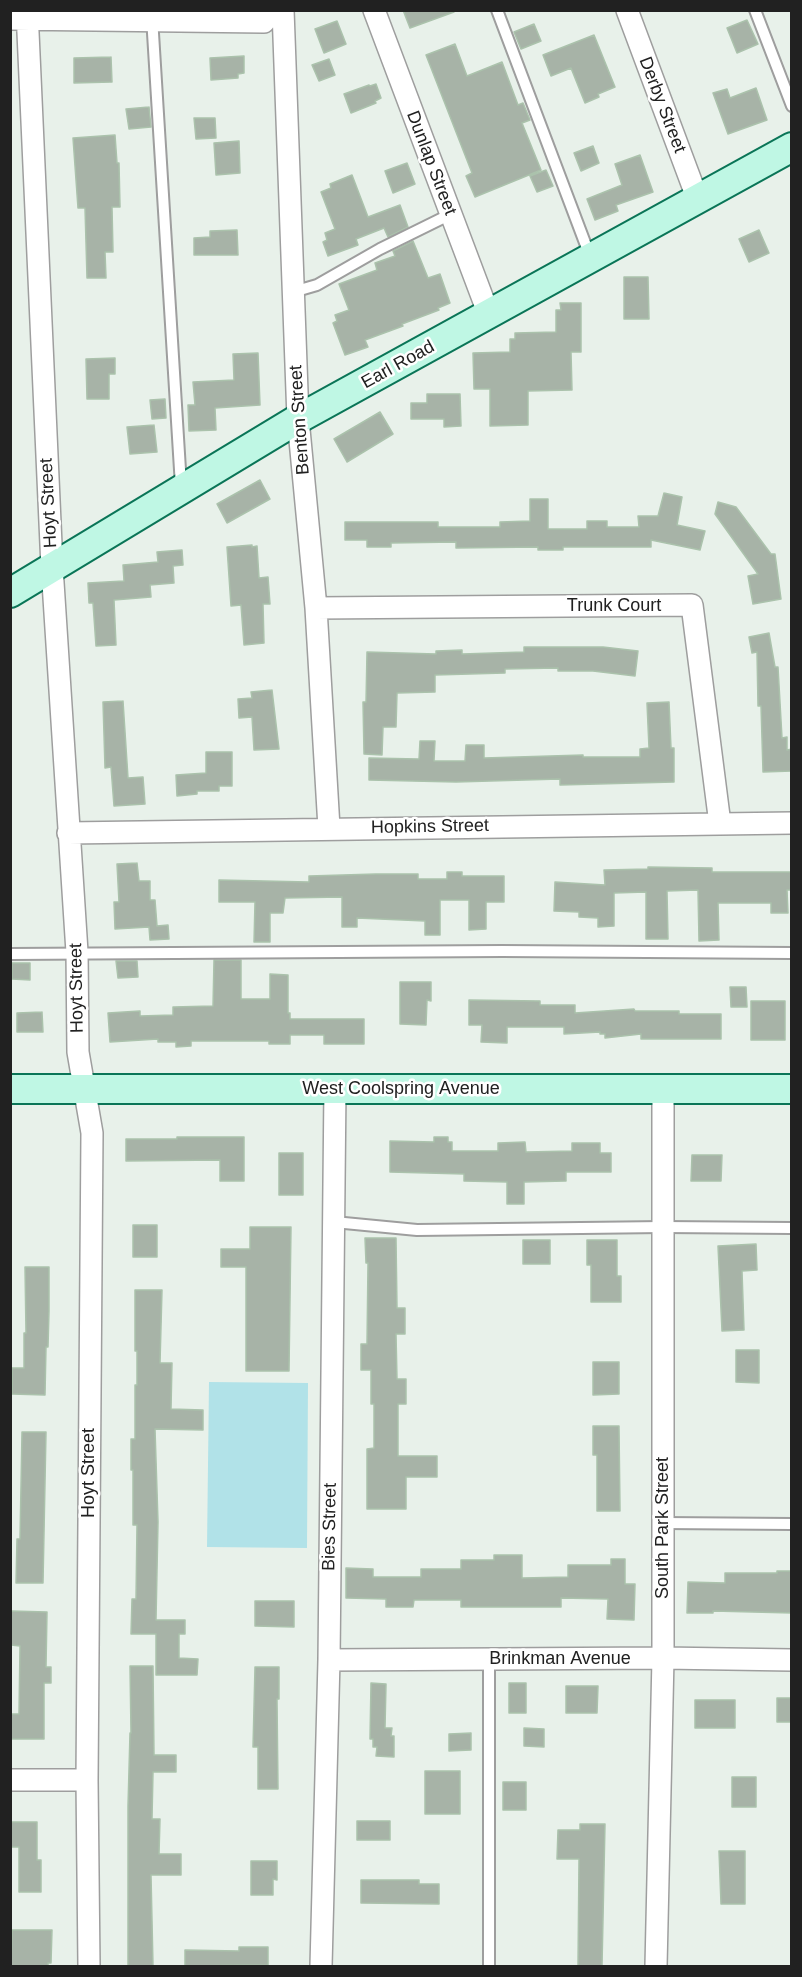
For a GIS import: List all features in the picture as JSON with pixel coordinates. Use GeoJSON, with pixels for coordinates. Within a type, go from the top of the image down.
{"type":"FeatureCollection","features":[{"type":"Feature","properties":{"kind":"street"},"geometry":{"type":"LineString","coordinates":[[22,16],[152,15],[264,22],[273,10]]}},
{"type":"Feature","properties":{"kind":"street","name":"Benton Street"},"geometry":{"type":"LineString","coordinates":[[282,10],[298,419],[316,608],[329,828]]}},
{"type":"Feature","properties":{"kind":"street","name":"Dunlap Street"},"geometry":{"type":"LineString","coordinates":[[374,10],[489,315]]}},
{"type":"Feature","properties":{"kind":"street","name":"Derby Street"},"geometry":{"type":"LineString","coordinates":[[627,10],[698,200]]}},
{"type":"Feature","properties":{"kind":"street","name":"Hoyt Street"},"geometry":{"type":"LineString","coordinates":[[22,16],[52,567],[77,952],[78,1052],[92,1133],[87,1780],[88,1966]]}},
{"type":"Feature","properties":{"kind":"street","name":"Earl Road"},"geometry":{"type":"LineString","coordinates":[[10,593],[298,419],[792,147]]}},
{"type":"Feature","properties":{"kind":"street","name":"Trunk Court"},"geometry":{"type":"LineString","coordinates":[[316,608],[692,605],[720,824]]}},
{"type":"Feature","properties":{"kind":"street","name":"Hopkins Street"},"geometry":{"type":"LineString","coordinates":[[68,833],[792,823]]}},
{"type":"Feature","properties":{"kind":"street","name":"Bies Street"},"geometry":{"type":"LineString","coordinates":[[321,1966],[329,1660],[335,1088]]}},
{"type":"Feature","properties":{"kind":"street","name":"West Coolspring Avenue"},"geometry":{"type":"LineString","coordinates":[[10,1089],[792,1089]]}},
{"type":"Feature","properties":{"kind":"street","name":"South Park Street"},"geometry":{"type":"LineString","coordinates":[[656,1966],[663,1658],[663,1089]]}},
{"type":"Feature","properties":{"kind":"street","name":"Brinkman Avenue"},"geometry":{"type":"LineString","coordinates":[[329,1660],[663,1658],[792,1660]]}},
{"type":"Feature","properties":{"kind":"street"},"geometry":{"type":"LineString","coordinates":[[10,1780],[87,1780]]}},
{"type":"Feature","properties":{"kind":"lane"},"geometry":{"type":"LineString","coordinates":[[497,10],[591,259]]}},
{"type":"Feature","properties":{"kind":"lane"},"geometry":{"type":"LineString","coordinates":[[755,10],[792,106]]}},
{"type":"Feature","properties":{"kind":"lane"},"geometry":{"type":"LineString","coordinates":[[152,15],[181,490]]}},
{"type":"Feature","properties":{"kind":"lane"},"geometry":{"type":"LineString","coordinates":[[293,291],[317,285],[380,249],[451,214]]}},
{"type":"Feature","properties":{"kind":"lane"},"geometry":{"type":"LineString","coordinates":[[10,954],[77,952],[792,953]]}},
{"type":"Feature","properties":{"kind":"lane"},"geometry":{"type":"LineString","coordinates":[[334,1222],[417,1230],[792,1228]]}},
{"type":"Feature","properties":{"kind":"lane"},"geometry":{"type":"LineString","coordinates":[[663,1523],[792,1524]]}},
{"type":"Feature","properties":{"kind":"lane"},"geometry":{"type":"LineString","coordinates":[[489,1659],[489,1966]]}},
{"type":"Feature","properties":{"kind":"shaded area"},"geometry":{"type":"Polygon","coordinates":[[[209,1382],[308,1383],[307,1548],[207,1547],[209,1382]]]}},
{"type":"Feature","properties":{"kind":"building"},"geometry":{"type":"Polygon","coordinates":[[[403,10],[454,10],[454,12],[410,28],[403,10]]]}},
{"type":"Feature","properties":{"kind":"building"},"geometry":{"type":"Polygon","coordinates":[[[747,20],[758,44],[737,53],[727,28],[747,20]]]}},
{"type":"Feature","properties":{"kind":"building"},"geometry":{"type":"Polygon","coordinates":[[[337,21],[346,44],[324,53],[315,29],[337,21]]]}},
{"type":"Feature","properties":{"kind":"building"},"geometry":{"type":"Polygon","coordinates":[[[534,24],[541,41],[521,49],[514,32],[534,24]]]}},
{"type":"Feature","properties":{"kind":"building"},"geometry":{"type":"Polygon","coordinates":[[[594,35],[615,87],[598,94],[599,97],[585,103],[571,68],[551,76],[543,55],[594,35]]]}},
{"type":"Feature","properties":{"kind":"building"},"geometry":{"type":"Polygon","coordinates":[[[455,44],[467,76],[502,62],[518,105],[523,103],[530,120],[522,123],[541,170],[475,197],[466,176],[472,173],[426,55],[455,44]]]}},
{"type":"Feature","properties":{"kind":"building"},"geometry":{"type":"Polygon","coordinates":[[[244,56],[244,73],[238,74],[238,78],[211,80],[210,58],[244,56]]]}},
{"type":"Feature","properties":{"kind":"building"},"geometry":{"type":"Polygon","coordinates":[[[111,57],[112,82],[74,83],[74,58],[111,57]]]}},
{"type":"Feature","properties":{"kind":"building"},"geometry":{"type":"Polygon","coordinates":[[[329,59],[335,75],[319,81],[312,65],[329,59]]]}},
{"type":"Feature","properties":{"kind":"building"},"geometry":{"type":"Polygon","coordinates":[[[376,84],[381,98],[375,101],[376,103],[351,113],[344,94],[376,84]]]}},
{"type":"Feature","properties":{"kind":"building"},"geometry":{"type":"Polygon","coordinates":[[[756,88],[767,120],[728,134],[713,93],[727,89],[730,98],[756,88]]]}},
{"type":"Feature","properties":{"kind":"building"},"geometry":{"type":"Polygon","coordinates":[[[149,107],[151,127],[129,129],[126,109],[149,107]]]}},
{"type":"Feature","properties":{"kind":"building"},"geometry":{"type":"Polygon","coordinates":[[[194,118],[215,118],[216,138],[196,139],[194,118]]]}},
{"type":"Feature","properties":{"kind":"building"},"geometry":{"type":"Polygon","coordinates":[[[115,135],[117,163],[119,163],[120,207],[112,207],[113,252],[105,252],[106,278],[87,278],[85,208],[78,208],[73,138],[115,135]]]}},
{"type":"Feature","properties":{"kind":"building"},"geometry":{"type":"Polygon","coordinates":[[[239,141],[240,173],[216,175],[214,143],[239,141]]]}},
{"type":"Feature","properties":{"kind":"building"},"geometry":{"type":"Polygon","coordinates":[[[593,146],[599,163],[581,171],[574,153],[593,146]]]}},
{"type":"Feature","properties":{"kind":"building"},"geometry":{"type":"Polygon","coordinates":[[[640,155],[653,192],[616,205],[618,211],[595,220],[587,199],[622,185],[615,164],[640,155]]]}},
{"type":"Feature","properties":{"kind":"building"},"geometry":{"type":"Polygon","coordinates":[[[407,163],[415,184],[393,193],[385,171],[407,163]]]}},
{"type":"Feature","properties":{"kind":"building"},"geometry":{"type":"Polygon","coordinates":[[[546,170],[553,186],[537,192],[530,176],[546,170]]]}},
{"type":"Feature","properties":{"kind":"building"},"geometry":{"type":"Polygon","coordinates":[[[352,175],[368,217],[400,205],[408,227],[388,237],[384,228],[356,239],[358,245],[328,256],[323,242],[327,240],[325,233],[335,229],[321,192],[331,188],[330,184],[352,175]]]}},
{"type":"Feature","properties":{"kind":"building"},"geometry":{"type":"Polygon","coordinates":[[[237,230],[238,255],[194,255],[194,238],[210,237],[210,231],[237,230]]]}},
{"type":"Feature","properties":{"kind":"building"},"geometry":{"type":"Polygon","coordinates":[[[759,230],[769,253],[749,262],[739,239],[759,230]]]}},
{"type":"Feature","properties":{"kind":"building"},"geometry":{"type":"Polygon","coordinates":[[[413,241],[428,278],[440,274],[450,303],[438,308],[439,310],[402,324],[403,326],[365,340],[368,347],[345,355],[333,323],[337,321],[335,315],[349,310],[339,284],[377,270],[375,263],[395,256],[393,251],[413,241]]]}},
{"type":"Feature","properties":{"kind":"building"},"geometry":{"type":"Polygon","coordinates":[[[624,277],[648,277],[649,319],[624,319],[624,277]]]}},
{"type":"Feature","properties":{"kind":"building"},"geometry":{"type":"Polygon","coordinates":[[[560,303],[581,303],[581,352],[571,352],[572,390],[528,391],[528,425],[490,426],[490,389],[474,389],[473,353],[510,352],[510,339],[515,339],[515,333],[556,332],[556,310],[561,310],[560,303]]]}},
{"type":"Feature","properties":{"kind":"building"},"geometry":{"type":"Polygon","coordinates":[[[258,353],[260,405],[215,408],[216,430],[189,431],[188,405],[195,405],[193,382],[234,380],[233,354],[258,353]]]}},
{"type":"Feature","properties":{"kind":"building"},"geometry":{"type":"Polygon","coordinates":[[[115,358],[115,374],[109,374],[109,399],[87,399],[86,359],[115,358]]]}},
{"type":"Feature","properties":{"kind":"building"},"geometry":{"type":"Polygon","coordinates":[[[427,394],[460,394],[461,426],[444,427],[444,419],[411,419],[411,403],[427,403],[427,394]]]}},
{"type":"Feature","properties":{"kind":"building"},"geometry":{"type":"Polygon","coordinates":[[[165,399],[166,418],[152,419],[150,400],[165,399]]]}},
{"type":"Feature","properties":{"kind":"building"},"geometry":{"type":"Polygon","coordinates":[[[380,412],[393,434],[347,462],[334,439],[380,412]]]}},
{"type":"Feature","properties":{"kind":"building"},"geometry":{"type":"Polygon","coordinates":[[[154,425],[157,452],[130,454],[127,427],[154,425]]]}},
{"type":"Feature","properties":{"kind":"building"},"geometry":{"type":"Polygon","coordinates":[[[260,480],[270,499],[227,523],[217,504],[260,480]]]}},
{"type":"Feature","properties":{"kind":"building"},"geometry":{"type":"Polygon","coordinates":[[[664,493],[682,497],[677,525],[705,531],[700,550],[651,540],[651,547],[563,547],[563,550],[538,550],[538,547],[456,548],[456,542],[391,543],[391,547],[367,547],[367,540],[345,540],[345,522],[438,522],[438,527],[500,527],[500,522],[530,521],[530,499],[548,499],[548,529],[587,529],[587,521],[607,521],[607,527],[639,527],[638,516],[658,516],[664,493]]]}},
{"type":"Feature","properties":{"kind":"building"},"geometry":{"type":"Polygon","coordinates":[[[718,502],[736,507],[771,554],[775,554],[781,599],[753,604],[748,576],[758,574],[715,514],[718,502]]]}},
{"type":"Feature","properties":{"kind":"building"},"geometry":{"type":"Polygon","coordinates":[[[252,545],[252,547],[257,546],[259,578],[268,577],[270,604],[263,604],[264,643],[244,645],[241,605],[231,606],[227,547],[252,545]]]}},
{"type":"Feature","properties":{"kind":"building"},"geometry":{"type":"Polygon","coordinates":[[[182,550],[183,565],[173,566],[174,583],[150,585],[151,597],[114,600],[116,645],[96,646],[93,603],[89,603],[88,583],[124,581],[123,565],[158,562],[157,552],[182,550]]]}},
{"type":"Feature","properties":{"kind":"building"},"geometry":{"type":"Polygon","coordinates":[[[769,633],[775,667],[778,667],[782,738],[787,737],[787,750],[792,749],[792,771],[763,772],[757,652],[752,653],[749,637],[769,633]]]}},
{"type":"Feature","properties":{"kind":"building"},"geometry":{"type":"Polygon","coordinates":[[[524,647],[603,647],[638,651],[635,676],[593,671],[558,671],[558,668],[505,669],[505,673],[435,675],[435,692],[397,693],[396,727],[383,727],[382,755],[364,754],[363,702],[366,702],[367,652],[436,654],[436,651],[462,650],[462,654],[524,652],[524,647]]]}},
{"type":"Feature","properties":{"kind":"building"},"geometry":{"type":"Polygon","coordinates":[[[272,690],[279,749],[254,750],[252,717],[239,718],[238,699],[252,698],[251,692],[272,690]]]}},
{"type":"Feature","properties":{"kind":"building"},"geometry":{"type":"Polygon","coordinates":[[[123,701],[128,778],[143,777],[145,804],[114,806],[111,767],[105,768],[103,702],[123,701]]]}},
{"type":"Feature","properties":{"kind":"building"},"geometry":{"type":"Polygon","coordinates":[[[669,702],[671,748],[674,748],[674,782],[560,785],[560,779],[456,782],[369,780],[369,758],[419,759],[420,741],[435,741],[434,761],[465,761],[466,745],[484,745],[484,758],[583,755],[583,757],[640,757],[640,749],[649,748],[647,703],[669,702]]]}},
{"type":"Feature","properties":{"kind":"building"},"geometry":{"type":"Polygon","coordinates":[[[206,752],[232,752],[232,786],[219,786],[219,791],[197,791],[197,794],[177,796],[176,775],[206,773],[206,752]]]}},
{"type":"Feature","properties":{"kind":"building"},"geometry":{"type":"Polygon","coordinates":[[[137,863],[139,881],[150,881],[150,900],[155,900],[157,926],[168,925],[169,939],[150,940],[149,927],[115,929],[114,902],[119,902],[117,864],[137,863]]]}},
{"type":"Feature","properties":{"kind":"building"},"geometry":{"type":"Polygon","coordinates":[[[648,867],[712,868],[712,872],[792,872],[792,890],[787,890],[788,913],[771,913],[771,903],[718,903],[719,940],[699,941],[698,890],[667,891],[668,939],[646,939],[646,892],[614,893],[614,926],[598,927],[598,918],[579,917],[579,912],[554,911],[555,882],[605,885],[604,870],[648,869],[648,867]]]}},
{"type":"Feature","properties":{"kind":"building"},"geometry":{"type":"Polygon","coordinates":[[[447,872],[462,872],[462,876],[504,876],[504,902],[486,902],[486,929],[469,930],[469,900],[440,900],[440,935],[425,935],[425,921],[357,918],[357,927],[342,927],[342,897],[285,898],[283,913],[270,913],[270,942],[254,942],[255,902],[219,902],[219,880],[309,882],[309,876],[376,874],[418,874],[418,879],[447,879],[447,872]]]}},
{"type":"Feature","properties":{"kind":"building"},"geometry":{"type":"Polygon","coordinates":[[[214,960],[241,960],[241,999],[270,999],[270,974],[288,975],[290,1019],[364,1019],[364,1044],[324,1044],[324,1035],[290,1035],[290,1044],[269,1044],[269,1041],[191,1041],[191,1046],[176,1047],[176,1042],[158,1042],[158,1039],[110,1042],[108,1013],[140,1011],[140,1016],[173,1015],[173,1007],[213,1006],[214,960]]]}},
{"type":"Feature","properties":{"kind":"building"},"geometry":{"type":"Polygon","coordinates":[[[116,961],[137,961],[138,977],[118,978],[116,961]]]}},
{"type":"Feature","properties":{"kind":"building"},"geometry":{"type":"Polygon","coordinates":[[[12,963],[30,963],[30,980],[12,979],[12,963]]]}},
{"type":"Feature","properties":{"kind":"building"},"geometry":{"type":"Polygon","coordinates":[[[400,982],[431,982],[431,1001],[427,1000],[426,1025],[400,1024],[400,982]]]}},
{"type":"Feature","properties":{"kind":"building"},"geometry":{"type":"Polygon","coordinates":[[[730,987],[746,987],[747,1007],[731,1007],[730,987]]]}},
{"type":"Feature","properties":{"kind":"building"},"geometry":{"type":"Polygon","coordinates":[[[469,1000],[540,1001],[540,1005],[575,1005],[575,1013],[634,1009],[635,1011],[679,1011],[679,1014],[721,1014],[721,1039],[641,1039],[641,1034],[605,1038],[605,1034],[600,1034],[600,1032],[564,1034],[564,1027],[507,1027],[507,1043],[481,1042],[482,1025],[469,1025],[469,1000]]]}},
{"type":"Feature","properties":{"kind":"building"},"geometry":{"type":"Polygon","coordinates":[[[751,1001],[785,1001],[785,1040],[751,1040],[751,1001]]]}},
{"type":"Feature","properties":{"kind":"building"},"geometry":{"type":"Polygon","coordinates":[[[42,1012],[43,1032],[17,1032],[17,1013],[42,1012]]]}},
{"type":"Feature","properties":{"kind":"building"},"geometry":{"type":"Polygon","coordinates":[[[177,1137],[244,1137],[244,1181],[220,1181],[220,1160],[126,1161],[126,1139],[177,1139],[177,1137]]]}},
{"type":"Feature","properties":{"kind":"building"},"geometry":{"type":"Polygon","coordinates":[[[434,1137],[448,1137],[448,1142],[452,1142],[452,1151],[498,1151],[498,1143],[525,1142],[526,1152],[572,1151],[572,1143],[600,1143],[600,1153],[611,1153],[611,1172],[566,1172],[566,1181],[524,1182],[524,1204],[507,1204],[507,1182],[464,1181],[464,1174],[390,1172],[390,1141],[434,1142],[434,1137]]]}},
{"type":"Feature","properties":{"kind":"building"},"geometry":{"type":"Polygon","coordinates":[[[279,1153],[303,1153],[303,1195],[279,1195],[279,1153]]]}},
{"type":"Feature","properties":{"kind":"building"},"geometry":{"type":"Polygon","coordinates":[[[692,1155],[722,1155],[721,1181],[691,1181],[692,1155]]]}},
{"type":"Feature","properties":{"kind":"building"},"geometry":{"type":"Polygon","coordinates":[[[133,1225],[157,1225],[157,1257],[133,1257],[133,1225]]]}},
{"type":"Feature","properties":{"kind":"building"},"geometry":{"type":"Polygon","coordinates":[[[250,1227],[291,1227],[289,1371],[246,1371],[246,1267],[221,1267],[221,1249],[250,1249],[250,1227]]]}},
{"type":"Feature","properties":{"kind":"building"},"geometry":{"type":"Polygon","coordinates":[[[365,1238],[396,1238],[397,1308],[405,1308],[405,1334],[396,1334],[397,1379],[406,1379],[406,1404],[398,1404],[398,1456],[437,1456],[437,1477],[406,1477],[406,1509],[367,1509],[367,1449],[374,1448],[374,1404],[371,1404],[371,1370],[361,1370],[361,1344],[367,1344],[368,1263],[366,1263],[365,1238]]]}},
{"type":"Feature","properties":{"kind":"building"},"geometry":{"type":"Polygon","coordinates":[[[523,1240],[550,1240],[550,1264],[523,1264],[523,1240]]]}},
{"type":"Feature","properties":{"kind":"building"},"geometry":{"type":"Polygon","coordinates":[[[587,1240],[617,1240],[617,1276],[621,1276],[621,1302],[591,1302],[591,1265],[587,1265],[587,1240]]]}},
{"type":"Feature","properties":{"kind":"building"},"geometry":{"type":"Polygon","coordinates":[[[756,1244],[757,1270],[742,1271],[744,1330],[722,1331],[718,1246],[756,1244]]]}},
{"type":"Feature","properties":{"kind":"building"},"geometry":{"type":"Polygon","coordinates":[[[25,1267],[49,1267],[45,1395],[12,1394],[12,1368],[24,1368],[25,1267]]]}},
{"type":"Feature","properties":{"kind":"building"},"geometry":{"type":"Polygon","coordinates":[[[135,1290],[162,1290],[160,1363],[172,1363],[171,1409],[203,1410],[203,1430],[155,1429],[158,1522],[156,1620],[185,1620],[185,1634],[179,1634],[179,1658],[198,1659],[197,1675],[156,1675],[156,1634],[131,1634],[132,1599],[136,1599],[137,1525],[133,1525],[133,1470],[131,1470],[131,1439],[135,1439],[135,1385],[137,1385],[135,1290]]]}},
{"type":"Feature","properties":{"kind":"building"},"geometry":{"type":"Polygon","coordinates":[[[736,1350],[759,1350],[759,1383],[736,1382],[736,1350]]]}},
{"type":"Feature","properties":{"kind":"building"},"geometry":{"type":"Polygon","coordinates":[[[593,1362],[619,1362],[619,1394],[593,1395],[593,1362]]]}},
{"type":"Feature","properties":{"kind":"building"},"geometry":{"type":"Polygon","coordinates":[[[593,1426],[619,1426],[620,1511],[597,1511],[597,1455],[593,1455],[593,1426]]]}},
{"type":"Feature","properties":{"kind":"building"},"geometry":{"type":"Polygon","coordinates":[[[22,1432],[46,1432],[43,1583],[16,1583],[17,1539],[20,1539],[22,1432]]]}},
{"type":"Feature","properties":{"kind":"building"},"geometry":{"type":"Polygon","coordinates":[[[494,1555],[522,1555],[522,1578],[568,1577],[568,1565],[611,1565],[611,1559],[625,1559],[625,1584],[635,1584],[634,1620],[607,1619],[608,1599],[561,1598],[561,1607],[461,1607],[461,1600],[414,1600],[413,1607],[386,1607],[386,1599],[346,1598],[346,1568],[373,1569],[373,1577],[421,1577],[421,1569],[461,1569],[461,1560],[494,1560],[494,1555]]]}},
{"type":"Feature","properties":{"kind":"building"},"geometry":{"type":"Polygon","coordinates":[[[777,1571],[792,1571],[792,1613],[713,1611],[713,1613],[687,1613],[688,1582],[725,1583],[725,1573],[777,1573],[777,1571]]]}},
{"type":"Feature","properties":{"kind":"building"},"geometry":{"type":"Polygon","coordinates":[[[255,1601],[294,1601],[294,1627],[255,1626],[255,1601]]]}},
{"type":"Feature","properties":{"kind":"building"},"geometry":{"type":"Polygon","coordinates":[[[11,1611],[47,1612],[46,1667],[51,1667],[51,1683],[44,1683],[44,1739],[10,1739],[10,1714],[19,1714],[20,1646],[11,1645],[11,1611]]]}},
{"type":"Feature","properties":{"kind":"building"},"geometry":{"type":"Polygon","coordinates":[[[130,1666],[153,1666],[154,1755],[176,1755],[176,1772],[153,1772],[152,1819],[160,1819],[159,1854],[181,1854],[181,1875],[151,1875],[153,1966],[128,1966],[130,1666]]]}},
{"type":"Feature","properties":{"kind":"building"},"geometry":{"type":"Polygon","coordinates":[[[255,1667],[279,1667],[278,1789],[258,1789],[258,1747],[253,1747],[255,1667]]]}},
{"type":"Feature","properties":{"kind":"building"},"geometry":{"type":"Polygon","coordinates":[[[371,1683],[386,1684],[385,1728],[392,1728],[394,1757],[376,1756],[377,1747],[373,1747],[373,1739],[370,1739],[371,1683]]]}},
{"type":"Feature","properties":{"kind":"building"},"geometry":{"type":"Polygon","coordinates":[[[509,1683],[526,1683],[526,1713],[509,1713],[509,1683]]]}},
{"type":"Feature","properties":{"kind":"building"},"geometry":{"type":"Polygon","coordinates":[[[566,1686],[598,1686],[597,1713],[566,1713],[566,1686]]]}},
{"type":"Feature","properties":{"kind":"building"},"geometry":{"type":"Polygon","coordinates":[[[777,1698],[792,1698],[792,1722],[777,1722],[777,1698]]]}},
{"type":"Feature","properties":{"kind":"building"},"geometry":{"type":"Polygon","coordinates":[[[695,1700],[735,1700],[735,1728],[695,1728],[695,1700]]]}},
{"type":"Feature","properties":{"kind":"building"},"geometry":{"type":"Polygon","coordinates":[[[524,1728],[544,1729],[544,1747],[524,1746],[524,1728]]]}},
{"type":"Feature","properties":{"kind":"building"},"geometry":{"type":"Polygon","coordinates":[[[471,1733],[471,1750],[449,1751],[449,1734],[471,1733]]]}},
{"type":"Feature","properties":{"kind":"building"},"geometry":{"type":"Polygon","coordinates":[[[425,1771],[460,1771],[460,1814],[425,1814],[425,1771]]]}},
{"type":"Feature","properties":{"kind":"building"},"geometry":{"type":"Polygon","coordinates":[[[732,1777],[756,1777],[756,1807],[732,1807],[732,1777]]]}},
{"type":"Feature","properties":{"kind":"building"},"geometry":{"type":"Polygon","coordinates":[[[503,1782],[526,1782],[526,1810],[503,1810],[503,1782]]]}},
{"type":"Feature","properties":{"kind":"building"},"geometry":{"type":"Polygon","coordinates":[[[357,1821],[390,1821],[390,1840],[357,1840],[357,1821]]]}},
{"type":"Feature","properties":{"kind":"building"},"geometry":{"type":"Polygon","coordinates":[[[10,1822],[37,1822],[37,1860],[41,1860],[41,1892],[19,1892],[19,1847],[10,1847],[10,1822]]]}},
{"type":"Feature","properties":{"kind":"building"},"geometry":{"type":"Polygon","coordinates":[[[580,1824],[605,1824],[602,1966],[578,1966],[579,1859],[557,1859],[558,1830],[580,1830],[580,1824]]]}},
{"type":"Feature","properties":{"kind":"building"},"geometry":{"type":"Polygon","coordinates":[[[719,1851],[745,1851],[745,1904],[721,1904],[719,1851]]]}},
{"type":"Feature","properties":{"kind":"building"},"geometry":{"type":"Polygon","coordinates":[[[251,1861],[277,1861],[277,1880],[273,1879],[273,1895],[251,1895],[251,1861]]]}},
{"type":"Feature","properties":{"kind":"building"},"geometry":{"type":"Polygon","coordinates":[[[361,1880],[419,1880],[419,1884],[439,1884],[439,1904],[361,1903],[361,1880]]]}},
{"type":"Feature","properties":{"kind":"building"},"geometry":{"type":"Polygon","coordinates":[[[12,1930],[52,1930],[51,1963],[48,1963],[48,1966],[11,1966],[12,1930]]]}},
{"type":"Feature","properties":{"kind":"building"},"geometry":{"type":"Polygon","coordinates":[[[239,1947],[268,1947],[268,1965],[185,1966],[185,1950],[239,1951],[239,1947]]]}}]}
